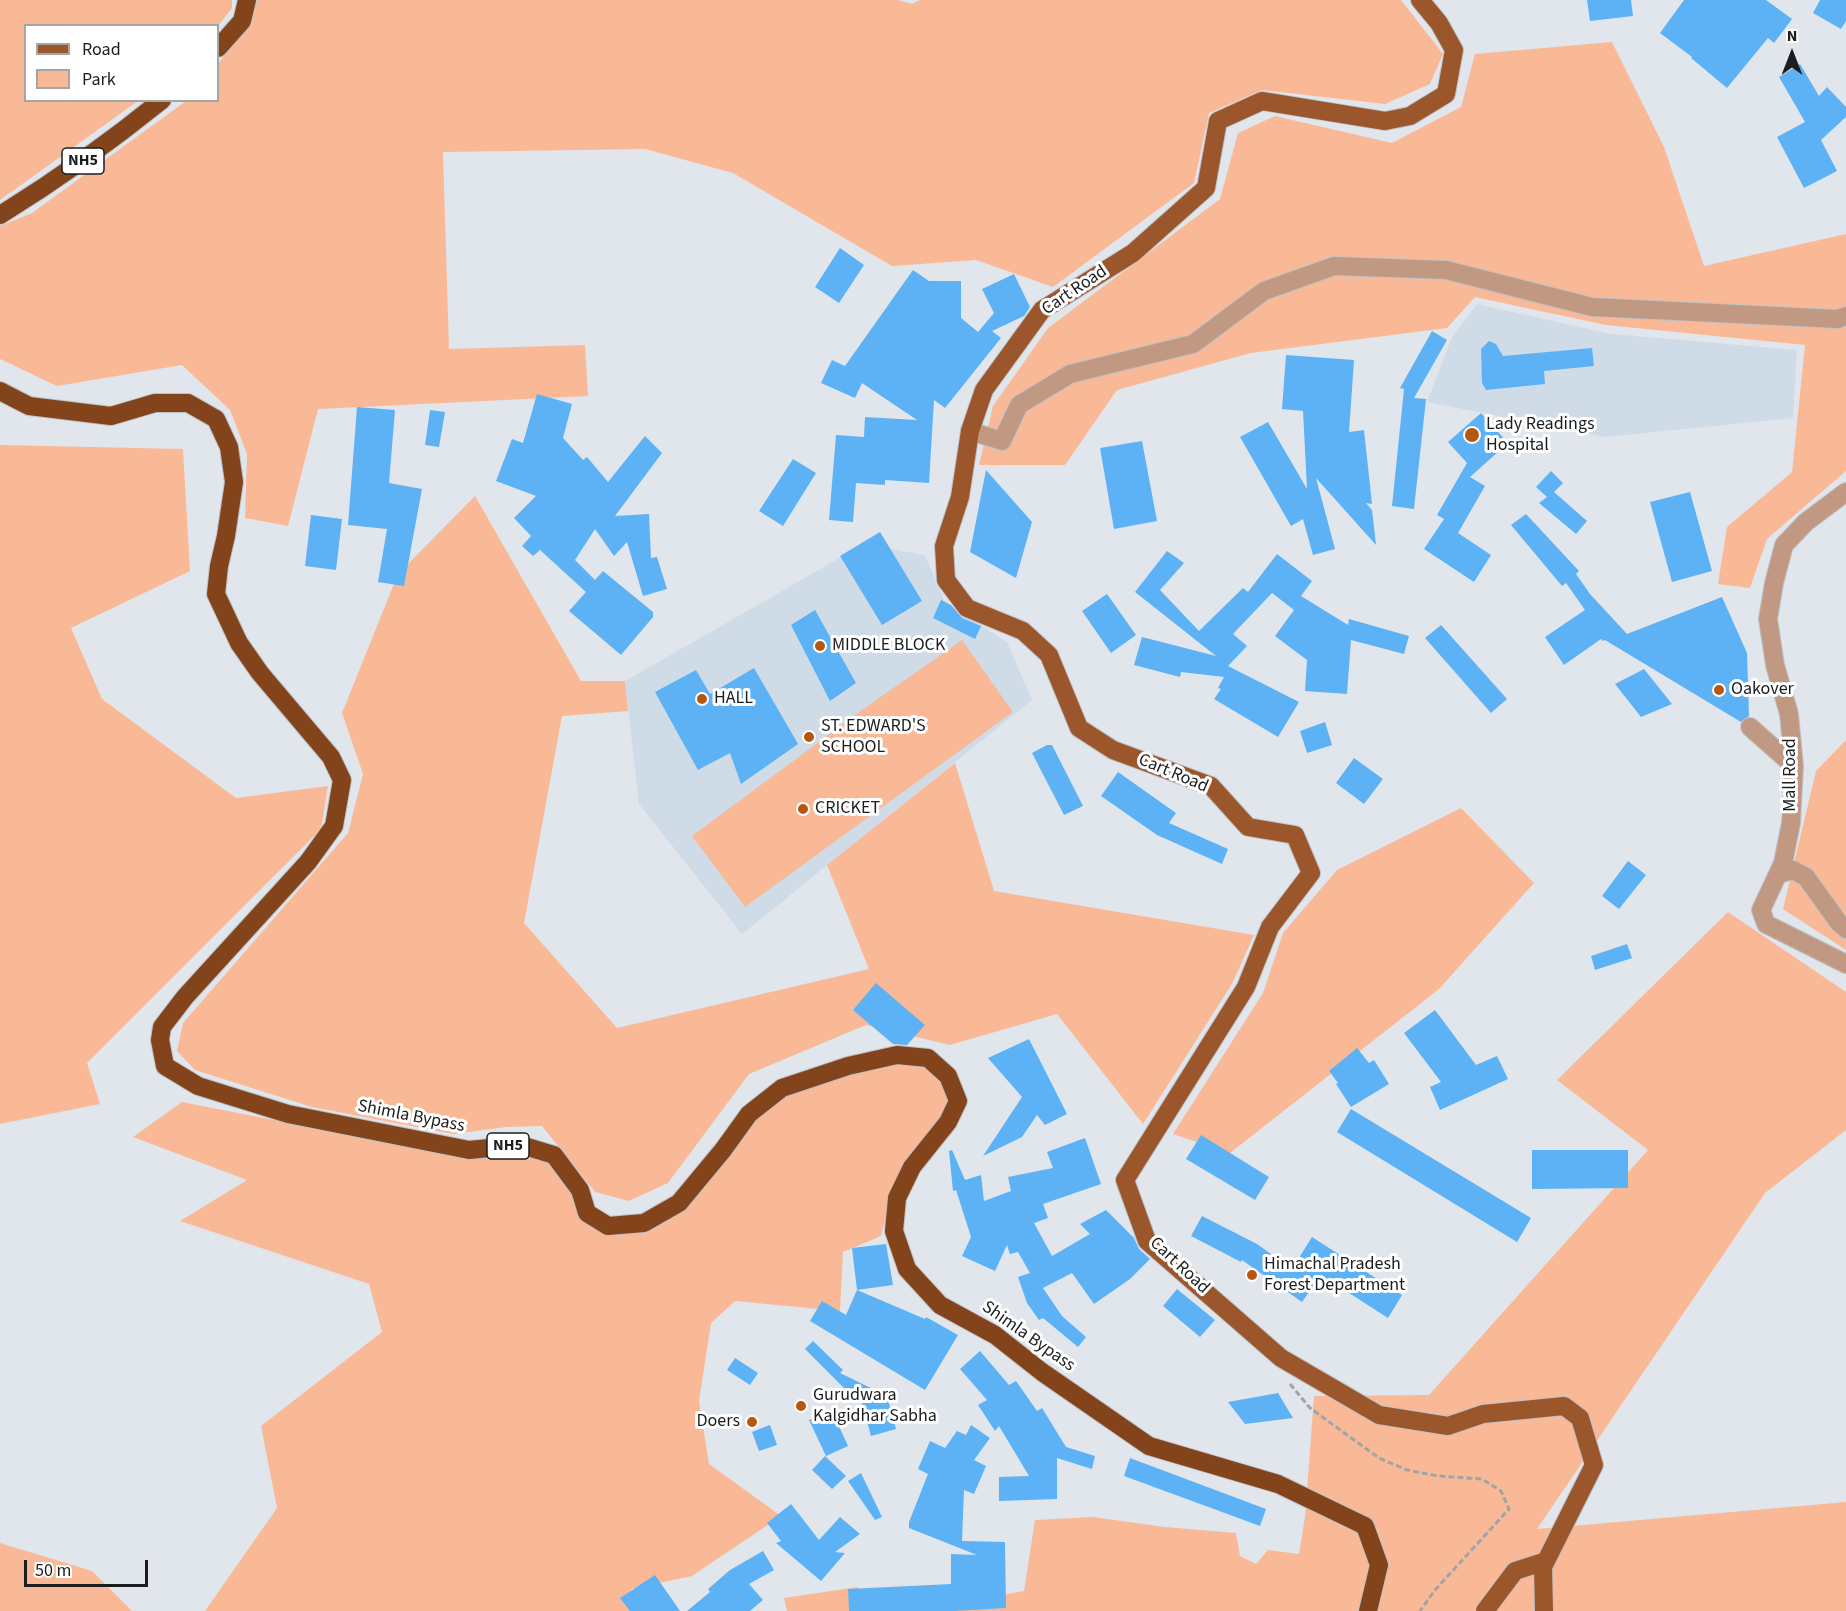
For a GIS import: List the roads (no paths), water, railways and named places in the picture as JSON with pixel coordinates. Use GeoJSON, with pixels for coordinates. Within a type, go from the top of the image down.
{"type":"FeatureCollection","features":[{"type":"Feature","properties":{"kind":"highway"},"geometry":{"type":"LineString","coordinates":[[219,47],[242,21],[247,0]]}},
{"type":"Feature","properties":{"kind":"highway","name":"NH5"},"geometry":{"type":"LineString","coordinates":[[0,215],[50,184],[124,131],[160,102]]}},
{"type":"Feature","properties":{"kind":"highway","name":"Shimla Bypass"},"geometry":{"type":"LineString","coordinates":[[0,391],[29,406],[111,416],[154,403],[188,403],[216,419],[229,447],[234,482],[216,594],[239,643],[260,673],[331,757],[342,780],[334,826],[308,862],[185,997],[162,1027],[160,1040],[165,1066],[198,1086],[288,1114],[470,1150],[521,1145],[554,1155],[580,1190],[587,1213],[608,1226],[644,1223],[679,1203],[723,1150],[748,1114],[782,1088],[848,1066],[887,1057],[897,1055],[928,1058],[948,1076],[958,1101],[948,1122],[912,1167],[897,1198],[894,1231],[907,1269],[940,1305],[995,1335],[1042,1372],[1149,1446],[1278,1484],[1365,1526],[1379,1565],[1368,1611]]}},
{"type":"Feature","properties":{"kind":"main road","name":"Cart Road"},"geometry":{"type":"LineString","coordinates":[[1420,0],[1439,23],[1454,50],[1446,94],[1410,116],[1385,122],[1262,101],[1218,122],[1206,188],[1133,253],[1042,310],[984,390],[970,431],[960,497],[944,546],[946,580],[968,608],[1023,631],[1049,655],[1079,728],[1113,750],[1210,786],[1248,827],[1295,835],[1311,873],[1270,927],[1246,987],[1125,1180],[1147,1240],[1281,1358],[1379,1415],[1448,1426],[1483,1414],[1564,1406],[1580,1418],[1594,1465],[1543,1567],[1544,1611]]}},
{"type":"Feature","properties":{"kind":"main road"},"geometry":{"type":"LineString","coordinates":[[1485,1611],[1515,1571],[1546,1561]]}},
{"type":"Feature","properties":{"kind":"street"},"geometry":{"type":"LineString","coordinates":[[970,431],[1002,441],[1018,405],[1070,374],[1193,344],[1264,291],[1334,266],[1446,270],[1592,307],[1838,319],[1846,316]]}},
{"type":"Feature","properties":{"kind":"street","name":"Mall Road"},"geometry":{"type":"LineString","coordinates":[[1846,492],[1806,522],[1784,545],[1773,583],[1768,619],[1775,665],[1789,714],[1794,766],[1791,823],[1783,863],[1761,910],[1766,924],[1846,964]]}},
{"type":"Feature","properties":{"kind":"street"},"geometry":{"type":"LineString","coordinates":[[1750,727],[1794,766]]}},
{"type":"Feature","properties":{"kind":"street"},"geometry":{"type":"LineString","coordinates":[[1778,874],[1793,870],[1806,877],[1839,923],[1846,929]]}},
{"type":"Feature","properties":{"kind":"place","name":"Lady Readings Hospital"},"geometry":{"type":"Point","coordinates":[1472,435]}},
{"type":"Feature","properties":{"kind":"place","name":"MIDDLE BLOCK"},"geometry":{"type":"Point","coordinates":[820,646]}},
{"type":"Feature","properties":{"kind":"place","name":"Oakover"},"geometry":{"type":"Point","coordinates":[1719,690]}},
{"type":"Feature","properties":{"kind":"place","name":"HALL"},"geometry":{"type":"Point","coordinates":[702,699]}},
{"type":"Feature","properties":{"kind":"place","name":"ST. EDWARD'S SCHOOL"},"geometry":{"type":"Point","coordinates":[809,737]}},
{"type":"Feature","properties":{"kind":"place","name":"CRICKET"},"geometry":{"type":"Point","coordinates":[803,809]}},
{"type":"Feature","properties":{"kind":"place","name":"Himachal Pradesh Forest Department"},"geometry":{"type":"Point","coordinates":[1252,1275]}},
{"type":"Feature","properties":{"kind":"place","name":"Gurudwara Kalgidhar Sabha"},"geometry":{"type":"Point","coordinates":[801,1406]}},
{"type":"Feature","properties":{"kind":"place","name":"Doers"},"geometry":{"type":"Point","coordinates":[752,1422]}}]}
